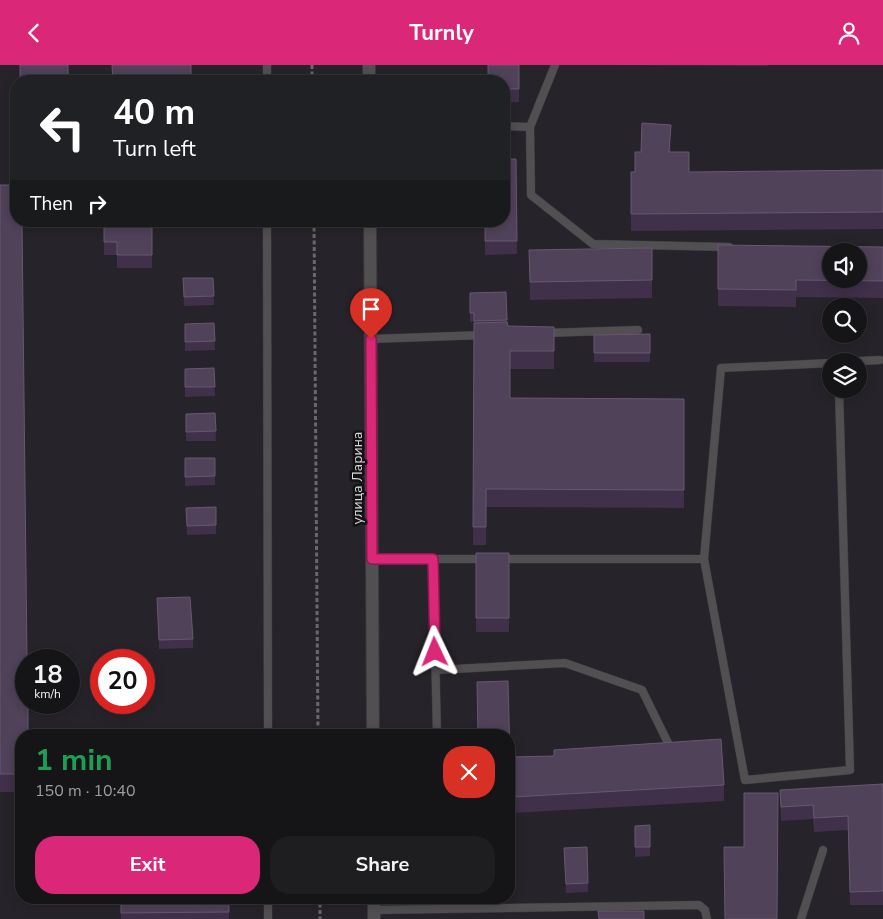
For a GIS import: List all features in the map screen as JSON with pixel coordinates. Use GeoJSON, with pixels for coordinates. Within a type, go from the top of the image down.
{"type":"FeatureCollection","features":[{"type":"Feature","properties":{"kind":"street","name":"улица Ларина"},"geometry":{"type":"LineString","coordinates":[[370,227],[373,729]]}},
{"type":"Feature","properties":{"kind":"lane"},"geometry":{"type":"LineString","coordinates":[[555,65],[530,127],[531,195],[593,245],[733,247]]}},
{"type":"Feature","properties":{"kind":"lane"},"geometry":{"type":"LineString","coordinates":[[510,126],[530,127]]}},
{"type":"Feature","properties":{"kind":"lane"},"geometry":{"type":"LineString","coordinates":[[267,227],[268,729]]}},
{"type":"Feature","properties":{"kind":"lane"},"geometry":{"type":"LineString","coordinates":[[539,333],[638,330]]}},
{"type":"Feature","properties":{"kind":"lane"},"geometry":{"type":"LineString","coordinates":[[371,339],[490,335]]}},
{"type":"Feature","properties":{"kind":"lane"},"geometry":{"type":"LineString","coordinates":[[867,361],[880,360]]}},
{"type":"Feature","properties":{"kind":"lane"},"geometry":{"type":"LineString","coordinates":[[822,363],[721,368],[704,559],[745,780],[850,769],[839,398]]}},
{"type":"Feature","properties":{"kind":"lane"},"geometry":{"type":"LineString","coordinates":[[372,559],[704,559]]}},
{"type":"Feature","properties":{"kind":"lane"},"geometry":{"type":"LineString","coordinates":[[433,559],[437,729]]}},
{"type":"Feature","properties":{"kind":"lane"},"geometry":{"type":"LineString","coordinates":[[436,670],[565,663],[642,690],[671,749]]}},
{"type":"Feature","properties":{"kind":"lane"},"geometry":{"type":"LineString","coordinates":[[802,919],[823,851]]}},
{"type":"Feature","properties":{"kind":"lane"},"geometry":{"type":"LineString","coordinates":[[268,904],[268,919]]}},
{"type":"Feature","properties":{"kind":"lane"},"geometry":{"type":"LineString","coordinates":[[374,909],[699,905],[706,910],[707,919]]}},
{"type":"Feature","properties":{"kind":"lane"},"geometry":{"type":"LineString","coordinates":[[456,909],[456,919]]}},
{"type":"Feature","properties":{"kind":"path"},"geometry":{"type":"LineString","coordinates":[[314,227],[318,729]]}},
{"type":"Feature","properties":{"kind":"path"},"geometry":{"type":"LineString","coordinates":[[320,904],[320,919]]}},
{"type":"Feature","properties":{"kind":"shaded area"},"geometry":{"type":"Polygon","coordinates":[[[0,65],[883,65],[883,919],[0,919],[0,65]]]}},
{"type":"Feature","properties":{"kind":"building"},"geometry":{"type":"Polygon","coordinates":[[[20,65],[68,65],[68,75],[20,75],[20,65]]]}},
{"type":"Feature","properties":{"kind":"building"},"geometry":{"type":"Polygon","coordinates":[[[112,65],[191,65],[191,75],[113,75],[112,65]]]}},
{"type":"Feature","properties":{"kind":"building"},"geometry":{"type":"Polygon","coordinates":[[[488,65],[519,65],[519,89],[510,89],[510,75],[488,75],[488,65]]]}},
{"type":"Feature","properties":{"kind":"building"},"geometry":{"type":"Polygon","coordinates":[[[642,123],[671,125],[669,152],[689,152],[689,172],[883,170],[883,212],[631,214],[631,172],[635,172],[635,152],[641,152],[642,123]]]}},
{"type":"Feature","properties":{"kind":"building"},"geometry":{"type":"Polygon","coordinates":[[[510,159],[516,159],[517,241],[485,241],[485,227],[510,227],[510,159]]]}},
{"type":"Feature","properties":{"kind":"building"},"geometry":{"type":"Polygon","coordinates":[[[0,185],[10,185],[10,227],[22,227],[27,649],[15,649],[15,714],[28,714],[28,729],[15,729],[15,774],[0,774],[0,185]]]}},
{"type":"Feature","properties":{"kind":"building"},"geometry":{"type":"Polygon","coordinates":[[[104,227],[152,227],[152,255],[117,255],[117,242],[104,242],[104,227]]]}},
{"type":"Feature","properties":{"kind":"building"},"geometry":{"type":"Polygon","coordinates":[[[718,245],[822,246],[822,280],[796,280],[796,290],[718,289],[718,245]]]}},
{"type":"Feature","properties":{"kind":"building"},"geometry":{"type":"Polygon","coordinates":[[[867,247],[883,247],[883,281],[867,281],[867,247]]]}},
{"type":"Feature","properties":{"kind":"building"},"geometry":{"type":"Polygon","coordinates":[[[652,248],[652,280],[530,282],[529,250],[652,248]]]}},
{"type":"Feature","properties":{"kind":"building"},"geometry":{"type":"Polygon","coordinates":[[[183,278],[213,278],[214,296],[184,297],[183,278]]]}},
{"type":"Feature","properties":{"kind":"building"},"geometry":{"type":"Polygon","coordinates":[[[506,292],[507,320],[474,321],[474,313],[470,313],[470,293],[506,292]]]}},
{"type":"Feature","properties":{"kind":"building"},"geometry":{"type":"Polygon","coordinates":[[[507,322],[508,326],[554,327],[554,351],[510,351],[510,398],[684,399],[684,490],[486,489],[486,527],[473,527],[474,323],[507,322]]]}},
{"type":"Feature","properties":{"kind":"building"},"geometry":{"type":"Polygon","coordinates":[[[214,323],[215,341],[185,342],[185,324],[214,323]]]}},
{"type":"Feature","properties":{"kind":"building"},"geometry":{"type":"Polygon","coordinates":[[[650,334],[650,353],[594,353],[594,335],[650,334]]]}},
{"type":"Feature","properties":{"kind":"building"},"geometry":{"type":"Polygon","coordinates":[[[214,368],[215,387],[185,387],[185,369],[214,368]]]}},
{"type":"Feature","properties":{"kind":"building"},"geometry":{"type":"Polygon","coordinates":[[[215,413],[216,431],[186,432],[186,414],[215,413]]]}},
{"type":"Feature","properties":{"kind":"building"},"geometry":{"type":"Polygon","coordinates":[[[185,458],[215,458],[215,476],[185,477],[185,458]]]}},
{"type":"Feature","properties":{"kind":"building"},"geometry":{"type":"Polygon","coordinates":[[[216,507],[216,525],[187,526],[186,508],[216,507]]]}},
{"type":"Feature","properties":{"kind":"building"},"geometry":{"type":"Polygon","coordinates":[[[476,553],[509,553],[509,618],[476,618],[476,553]]]}},
{"type":"Feature","properties":{"kind":"building"},"geometry":{"type":"Polygon","coordinates":[[[190,597],[193,639],[159,640],[157,598],[190,597]]]}},
{"type":"Feature","properties":{"kind":"building"},"geometry":{"type":"Polygon","coordinates":[[[508,681],[509,729],[478,729],[477,682],[508,681]]]}},
{"type":"Feature","properties":{"kind":"building"},"geometry":{"type":"Polygon","coordinates":[[[721,739],[724,785],[515,797],[515,757],[554,756],[554,750],[721,739]]]}},
{"type":"Feature","properties":{"kind":"building"},"geometry":{"type":"Polygon","coordinates":[[[883,784],[883,891],[850,892],[848,816],[814,818],[813,805],[781,807],[780,790],[883,784]]]}},
{"type":"Feature","properties":{"kind":"building"},"geometry":{"type":"Polygon","coordinates":[[[744,793],[778,793],[777,919],[725,919],[724,847],[744,847],[744,793]]]}},
{"type":"Feature","properties":{"kind":"building"},"geometry":{"type":"Polygon","coordinates":[[[650,825],[650,847],[635,847],[635,826],[650,825]]]}},
{"type":"Feature","properties":{"kind":"building"},"geometry":{"type":"Polygon","coordinates":[[[587,847],[588,883],[566,884],[564,848],[587,847]]]}},
{"type":"Feature","properties":{"kind":"building"},"geometry":{"type":"Polygon","coordinates":[[[121,904],[229,904],[229,912],[121,913],[121,904]]]}},
{"type":"Feature","properties":{"kind":"building"},"geometry":{"type":"Polygon","coordinates":[[[598,911],[644,911],[644,919],[599,919],[598,911]]]}},
{"type":"Feature","properties":{"kind":"route"},"geometry":{"type":"LineString","coordinates":[[371,339],[372,559],[433,559],[435,652]]}}]}
